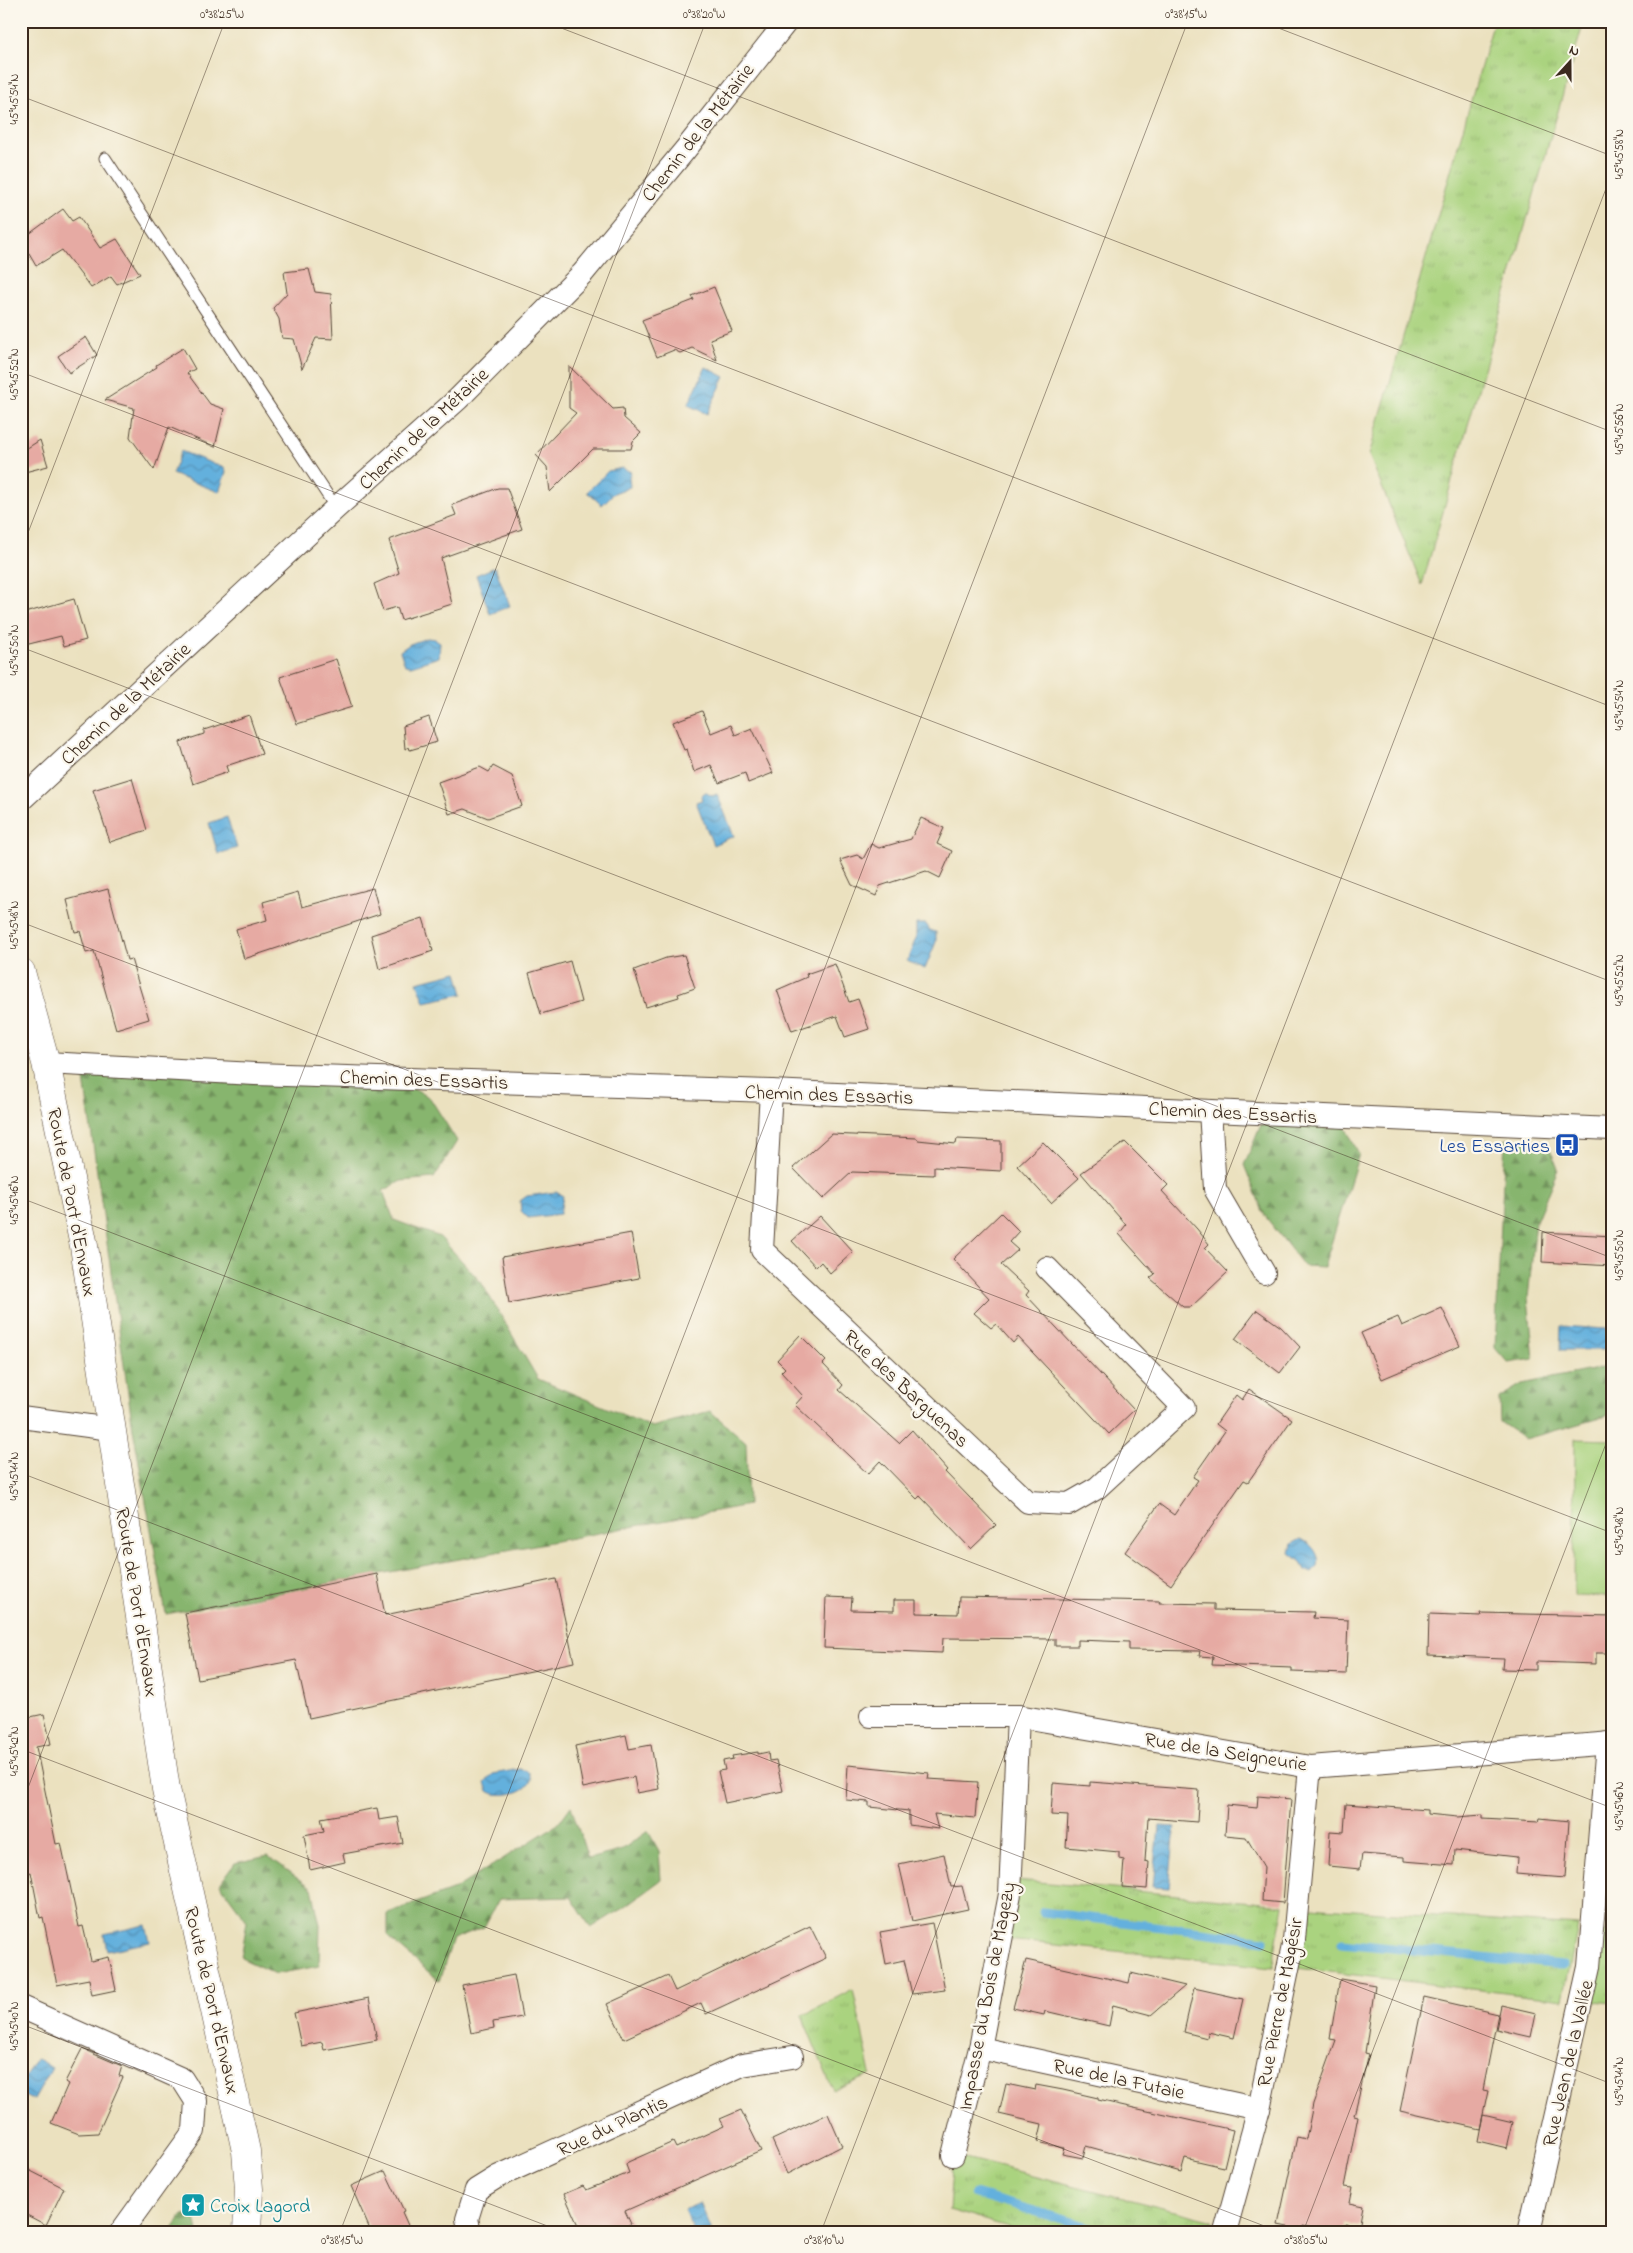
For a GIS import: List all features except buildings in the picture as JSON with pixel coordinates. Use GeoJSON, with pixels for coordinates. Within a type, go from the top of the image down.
{"type":"FeatureCollection","features":[{"type":"Feature","properties":{"kind":"street","name":"Chemin de la Métairie"},"geometry":{"type":"LineString","coordinates":[[21,800],[336,508],[458,399],[583,273],[685,150],[786,21]]}},
{"type":"Feature","properties":{"kind":"street","name":"Route de Port d'Envaux"},"geometry":{"type":"LineString","coordinates":[[21,972],[46,1063],[84,1246],[166,1789],[246,2151],[249,2189],[247,2232]]}},
{"type":"Feature","properties":{"kind":"street","name":"Chemin des Essartis"},"geometry":{"type":"LineString","coordinates":[[46,1063],[255,1074],[770,1091],[1612,1129]]}},
{"type":"Feature","properties":{"kind":"street","name":"Rue des Barguenas"},"geometry":{"type":"LineString","coordinates":[[770,1091],[762,1250],[1028,1502],[1070,1504],[1097,1488],[1184,1408],[1047,1268]]}},
{"type":"Feature","properties":{"kind":"street"},"geometry":{"type":"LineString","coordinates":[[1210,1111],[1215,1190],[1264,1273]]}},
{"type":"Feature","properties":{"kind":"street"},"geometry":{"type":"LineString","coordinates":[[21,1417],[111,1430]]}},
{"type":"Feature","properties":{"kind":"street","name":"Rue de la Seigneurie"},"geometry":{"type":"LineString","coordinates":[[870,1716],[1018,1716],[1310,1767],[1609,1742]]}},
{"type":"Feature","properties":{"kind":"street","name":"Impasse du Bois de Magezy"},"geometry":{"type":"LineString","coordinates":[[953,2155],[980,2048],[1010,1894],[1018,1716]]}},
{"type":"Feature","properties":{"kind":"street","name":"Rue Jean de la Vallée"},"geometry":{"type":"LineString","coordinates":[[1529,2232],[1589,1967],[1609,1742]]}},
{"type":"Feature","properties":{"kind":"street","name":"Rue Pierre de Magésir"},"geometry":{"type":"LineString","coordinates":[[1225,2232],[1259,2109],[1294,1940],[1310,1767]]}},
{"type":"Feature","properties":{"kind":"street"},"geometry":{"type":"LineString","coordinates":[[21,2007],[182,2079],[196,2101],[194,2131],[121,2232]]}},
{"type":"Feature","properties":{"kind":"street","name":"Rue de la Futaie"},"geometry":{"type":"LineString","coordinates":[[980,2048],[1259,2109]]}},
{"type":"Feature","properties":{"kind":"street","name":"Rue du Plantis"},"geometry":{"type":"LineString","coordinates":[[470,2232],[467,2219],[476,2190],[497,2177],[742,2065],[792,2056]]}},
{"type":"Feature","properties":{"kind":"lane"},"geometry":{"type":"LineString","coordinates":[[105,158],[336,508]]}},
{"type":"Feature","properties":{"kind":"green space"},"geometry":{"type":"Polygon","coordinates":[[[1494,21],[1584,21],[1422,585],[1369,455],[1494,21]]]}},
{"type":"Feature","properties":{"kind":"green space"},"geometry":{"type":"Polygon","coordinates":[[[82,1065],[397,1078],[430,1098],[457,1141],[434,1178],[401,1181],[383,1191],[394,1220],[440,1237],[481,1282],[538,1379],[652,1427],[710,1411],[746,1442],[748,1505],[166,1614],[133,1429],[82,1065]]]}},
{"type":"Feature","properties":{"kind":"green space"},"geometry":{"type":"Polygon","coordinates":[[[1266,1113],[1344,1125],[1359,1154],[1324,1267],[1304,1266],[1265,1216],[1244,1165],[1266,1113]]]}},
{"type":"Feature","properties":{"kind":"green space"},"geometry":{"type":"Polygon","coordinates":[[[1505,1139],[1530,1140],[1551,1151],[1558,1169],[1536,1221],[1528,1298],[1534,1359],[1508,1363],[1495,1348],[1505,1139]]]}},
{"type":"Feature","properties":{"kind":"green space"},"geometry":{"type":"Polygon","coordinates":[[[1612,1366],[1612,1408],[1607,1416],[1525,1439],[1500,1422],[1499,1398],[1522,1384],[1612,1366]]]}},
{"type":"Feature","properties":{"kind":"green space"},"geometry":{"type":"Polygon","coordinates":[[[1575,1439],[1612,1440],[1612,1597],[1574,1596],[1575,1439]]]}},
{"type":"Feature","properties":{"kind":"green space"},"geometry":{"type":"Polygon","coordinates":[[[571,1806],[588,1859],[620,1851],[648,1831],[659,1851],[661,1880],[623,1908],[591,1928],[571,1897],[499,1899],[484,1927],[453,1939],[439,1981],[388,1937],[388,1913],[455,1889],[558,1824],[571,1806]]]}},
{"type":"Feature","properties":{"kind":"green space"},"geometry":{"type":"Polygon","coordinates":[[[268,1856],[312,1888],[320,1925],[319,1966],[276,1974],[241,1958],[247,1921],[220,1884],[235,1863],[268,1856]]]}},
{"type":"Feature","properties":{"kind":"green space"},"geometry":{"type":"Polygon","coordinates":[[[1017,1880],[1284,1905],[1272,1967],[1007,1940],[1017,1880]]]}},
{"type":"Feature","properties":{"kind":"green space"},"geometry":{"type":"Polygon","coordinates":[[[1310,1907],[1578,1926],[1563,2000],[1297,1968],[1310,1907]]]}},
{"type":"Feature","properties":{"kind":"green space"},"geometry":{"type":"Polygon","coordinates":[[[1604,1930],[1612,1931],[1612,2004],[1594,2002],[1604,1930]]]}},
{"type":"Feature","properties":{"kind":"green space"},"geometry":{"type":"Polygon","coordinates":[[[853,1989],[871,2074],[833,2090],[802,2016],[853,1989]]]}},
{"type":"Feature","properties":{"kind":"green space"},"geometry":{"type":"Polygon","coordinates":[[[953,2155],[1214,2221],[1211,2232],[1026,2232],[949,2210],[953,2155]]]}},
{"type":"Feature","properties":{"kind":"green space"},"geometry":{"type":"Polygon","coordinates":[[[183,2215],[195,2218],[198,2232],[171,2232],[183,2215]]]}},
{"type":"Feature","properties":{"kind":"water"},"geometry":{"type":"Polygon","coordinates":[[[706,367],[725,377],[707,414],[688,405],[706,367]]]}},
{"type":"Feature","properties":{"kind":"water"},"geometry":{"type":"Polygon","coordinates":[[[181,451],[224,468],[226,472],[219,492],[172,474],[181,451]]]}},
{"type":"Feature","properties":{"kind":"water"},"geometry":{"type":"Polygon","coordinates":[[[622,468],[631,472],[629,476],[630,487],[614,493],[602,505],[587,492],[608,471],[622,468]]]}},
{"type":"Feature","properties":{"kind":"water"},"geometry":{"type":"Polygon","coordinates":[[[495,567],[510,606],[490,614],[476,575],[495,567]]]}},
{"type":"Feature","properties":{"kind":"water"},"geometry":{"type":"Polygon","coordinates":[[[427,638],[440,642],[439,657],[411,666],[405,665],[400,651],[410,644],[427,638]]]}},
{"type":"Feature","properties":{"kind":"water"},"geometry":{"type":"Polygon","coordinates":[[[705,792],[712,796],[717,794],[734,836],[713,845],[696,802],[702,800],[701,796],[705,792]]]}},
{"type":"Feature","properties":{"kind":"water"},"geometry":{"type":"Polygon","coordinates":[[[227,817],[237,848],[218,854],[209,823],[227,817]]]}},
{"type":"Feature","properties":{"kind":"water"},"geometry":{"type":"Polygon","coordinates":[[[916,924],[926,924],[930,930],[936,932],[936,942],[925,969],[907,961],[916,938],[916,924]]]}},
{"type":"Feature","properties":{"kind":"water"},"geometry":{"type":"Polygon","coordinates":[[[457,972],[463,994],[425,1002],[417,982],[457,972]]]}},
{"type":"Feature","properties":{"kind":"water"},"geometry":{"type":"Polygon","coordinates":[[[556,1192],[563,1196],[560,1214],[528,1218],[521,1211],[520,1201],[527,1196],[556,1192]]]}},
{"type":"Feature","properties":{"kind":"water"},"geometry":{"type":"Polygon","coordinates":[[[1561,1326],[1606,1329],[1605,1350],[1560,1350],[1561,1326]]]}},
{"type":"Feature","properties":{"kind":"water"},"geometry":{"type":"Polygon","coordinates":[[[1301,1539],[1309,1544],[1317,1554],[1318,1567],[1312,1573],[1305,1570],[1300,1561],[1290,1553],[1292,1544],[1301,1539]]]}},
{"type":"Feature","properties":{"kind":"water"},"geometry":{"type":"Polygon","coordinates":[[[520,1769],[528,1772],[531,1778],[530,1783],[526,1787],[520,1791],[506,1794],[488,1791],[485,1783],[493,1774],[520,1769]]]}},
{"type":"Feature","properties":{"kind":"water"},"geometry":{"type":"Polygon","coordinates":[[[1159,1826],[1175,1827],[1169,1888],[1153,1887],[1159,1826]]]}},
{"type":"Feature","properties":{"kind":"water"},"geometry":{"type":"Polygon","coordinates":[[[146,1925],[150,1942],[107,1951],[104,1934],[146,1925]]]}},
{"type":"Feature","properties":{"kind":"water"},"geometry":{"type":"Polygon","coordinates":[[[36,2058],[52,2068],[34,2100],[21,2093],[21,2085],[36,2058]]]}},
{"type":"Feature","properties":{"kind":"water"},"geometry":{"type":"Polygon","coordinates":[[[700,2203],[712,2231],[694,2232],[684,2210],[700,2203]]]}},
{"type":"Feature","properties":{"kind":"waterway"},"geometry":{"type":"LineString","coordinates":[[1043,1912],[1265,1940]]}},
{"type":"Feature","properties":{"kind":"waterway"},"geometry":{"type":"LineString","coordinates":[[1342,1943],[1563,1965]]}},
{"type":"Feature","properties":{"kind":"waterway"},"geometry":{"type":"LineString","coordinates":[[975,2194],[1107,2232]]}},
{"type":"Feature","properties":{"kind":"place","name":"Les Essarties"},"geometry":{"type":"Point","coordinates":[1567,1145]}},
{"type":"Feature","properties":{"kind":"place","name":"Croix Lagord"},"geometry":{"type":"Point","coordinates":[193,2205]}}]}
